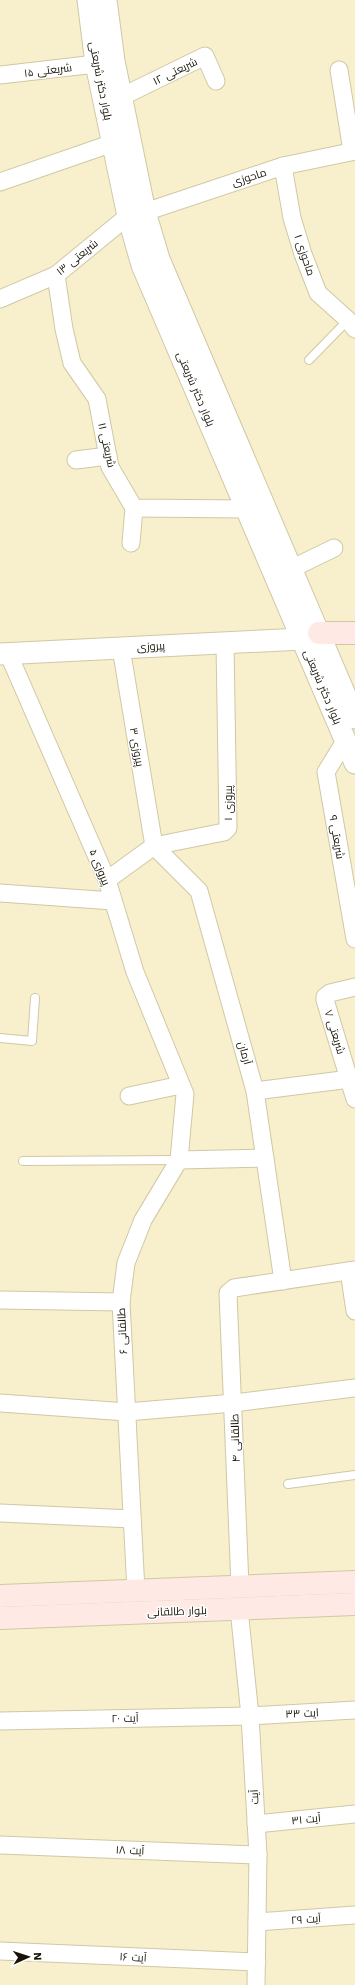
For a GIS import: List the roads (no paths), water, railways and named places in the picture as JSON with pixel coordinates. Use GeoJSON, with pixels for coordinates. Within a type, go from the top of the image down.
{"type":"FeatureCollection","features":[{"type":"Feature","properties":{"kind":"main road"},"geometry":{"type":"LineString","coordinates":[[315,639],[355,633]]}},
{"type":"Feature","properties":{"kind":"main road"},"geometry":{"type":"LineString","coordinates":[[315,639],[355,645]]}},
{"type":"Feature","properties":{"kind":"main road","name":"بلوار طالقانی"},"geometry":{"type":"LineString","coordinates":[[0,1596],[355,1582]]}},
{"type":"Feature","properties":{"kind":"main road","name":"بلوار طالقانی"},"geometry":{"type":"LineString","coordinates":[[0,1618],[355,1604]]}},
{"type":"Feature","properties":{"kind":"street","name":"بلوار دکتر شریعتی"},"geometry":{"type":"LineString","coordinates":[[88,0],[96,64],[113,143],[136,214],[159,259],[291,568],[315,639],[346,741],[355,763]]}},
{"type":"Feature","properties":{"kind":"street","name":"بلوار دکتر شریعتی"},"geometry":{"type":"LineString","coordinates":[[106,0],[114,61],[121,97],[142,265],[246,508],[355,716]]}},
{"type":"Feature","properties":{"kind":"street","name":"شریعتی ۱۲"},"geometry":{"type":"LineString","coordinates":[[121,97],[205,56],[216,81]]}},
{"type":"Feature","properties":{"kind":"street","name":"شریعتی ۱۵"},"geometry":{"type":"LineString","coordinates":[[0,75],[96,64]]}},
{"type":"Feature","properties":{"kind":"street"},"geometry":{"type":"LineString","coordinates":[[339,70],[354,151]]}},
{"type":"Feature","properties":{"kind":"street"},"geometry":{"type":"LineString","coordinates":[[0,182],[113,143]]}},
{"type":"Feature","properties":{"kind":"street","name":"ماحوزی"},"geometry":{"type":"LineString","coordinates":[[136,214],[283,166],[354,151]]}},
{"type":"Feature","properties":{"kind":"street","name":"ماحوزی ۱"},"geometry":{"type":"LineString","coordinates":[[283,166],[292,218],[303,254],[318,293],[352,325]]}},
{"type":"Feature","properties":{"kind":"street","name":"شریعتی ۱۳"},"geometry":{"type":"LineString","coordinates":[[0,299],[56,275],[136,214]]}},
{"type":"Feature","properties":{"kind":"street","name":"شریعتی ۱۱"},"geometry":{"type":"LineString","coordinates":[[56,275],[64,329],[72,364],[97,399],[110,466],[134,508]]}},
{"type":"Feature","properties":{"kind":"street"},"geometry":{"type":"LineString","coordinates":[[76,460],[108,456]]}},
{"type":"Feature","properties":{"kind":"street"},"geometry":{"type":"LineString","coordinates":[[131,543],[134,508],[246,508]]}},
{"type":"Feature","properties":{"kind":"street"},"geometry":{"type":"LineString","coordinates":[[291,568],[334,548]]}},
{"type":"Feature","properties":{"kind":"street","name":"پیروزی"},"geometry":{"type":"LineString","coordinates":[[4,654],[315,639]]}},
{"type":"Feature","properties":{"kind":"street","name":"پیروزی ۱"},"geometry":{"type":"LineString","coordinates":[[106,880],[154,846],[224,832],[228,828],[224,643]]}},
{"type":"Feature","properties":{"kind":"street","name":"پیروزی ۳"},"geometry":{"type":"LineString","coordinates":[[121,648],[154,846]]}},
{"type":"Feature","properties":{"kind":"street","name":"پیروزی ۵"},"geometry":{"type":"LineString","coordinates":[[4,654],[106,880],[135,972],[181,1085]]}},
{"type":"Feature","properties":{"kind":"street","name":"شریعتی ۹"},"geometry":{"type":"LineString","coordinates":[[346,741],[326,772],[355,939]]}},
{"type":"Feature","properties":{"kind":"street","name":"آرمان"},"geometry":{"type":"LineString","coordinates":[[154,846],[199,891],[255,1091],[283,1281]]}},
{"type":"Feature","properties":{"kind":"street"},"geometry":{"type":"LineString","coordinates":[[0,893],[113,901]]}},
{"type":"Feature","properties":{"kind":"street","name":"شریعتی ۷"},"geometry":{"type":"LineString","coordinates":[[355,987],[330,993],[325,997],[355,1098]]}},
{"type":"Feature","properties":{"kind":"street"},"geometry":{"type":"LineString","coordinates":[[255,1091],[350,1079]]}},
{"type":"Feature","properties":{"kind":"street"},"geometry":{"type":"LineString","coordinates":[[130,1096],[181,1085]]}},
{"type":"Feature","properties":{"kind":"street","name":"طالقانی ۶"},"geometry":{"type":"LineString","coordinates":[[136,1590],[121,1302],[126,1263],[143,1220],[179,1160],[185,1094],[181,1085]]}},
{"type":"Feature","properties":{"kind":"street"},"geometry":{"type":"LineString","coordinates":[[179,1160],[265,1158]]}},
{"type":"Feature","properties":{"kind":"street"},"geometry":{"type":"LineString","coordinates":[[283,1281],[352,1271],[355,1310]]}},
{"type":"Feature","properties":{"kind":"street","name":"طالقانی ۴"},"geometry":{"type":"LineString","coordinates":[[240,1586],[234,1403],[228,1293],[230,1290],[283,1281]]}},
{"type":"Feature","properties":{"kind":"street"},"geometry":{"type":"LineString","coordinates":[[0,1300],[121,1302]]}},
{"type":"Feature","properties":{"kind":"street"},"geometry":{"type":"LineString","coordinates":[[0,1403],[127,1412],[234,1403],[355,1388]]}},
{"type":"Feature","properties":{"kind":"street"},"geometry":{"type":"LineString","coordinates":[[0,1512],[132,1520]]}},
{"type":"Feature","properties":{"kind":"street","name":"آیت"},"geometry":{"type":"LineString","coordinates":[[239,1609],[250,1716],[258,1855],[256,1985]]}},
{"type":"Feature","properties":{"kind":"street","name":"ایت ۳۳"},"geometry":{"type":"LineString","coordinates":[[250,1716],[354,1710]]}},
{"type":"Feature","properties":{"kind":"street","name":"آیت ۲۰"},"geometry":{"type":"LineString","coordinates":[[0,1721],[250,1716]]}},
{"type":"Feature","properties":{"kind":"street","name":"آیت ۳۱"},"geometry":{"type":"LineString","coordinates":[[256,1824],[355,1814]]}},
{"type":"Feature","properties":{"kind":"street","name":"آیت ۱۸"},"geometry":{"type":"LineString","coordinates":[[1,1845],[258,1855]]}},
{"type":"Feature","properties":{"kind":"street","name":"آیت ۲۹"},"geometry":{"type":"LineString","coordinates":[[257,1922],[355,1915]]}},
{"type":"Feature","properties":{"kind":"street","name":"آیت ۱۶"},"geometry":{"type":"LineString","coordinates":[[5,1951],[257,1962]]}},
{"type":"Feature","properties":{"kind":"lane"},"geometry":{"type":"LineString","coordinates":[[309,360],[352,325]]}},
{"type":"Feature","properties":{"kind":"lane"},"geometry":{"type":"LineString","coordinates":[[0,1038],[32,1041],[35,998]]}},
{"type":"Feature","properties":{"kind":"lane"},"geometry":{"type":"LineString","coordinates":[[22,1161],[179,1160]]}},
{"type":"Feature","properties":{"kind":"lane"},"geometry":{"type":"LineString","coordinates":[[288,1484],[355,1475]]}}]}
